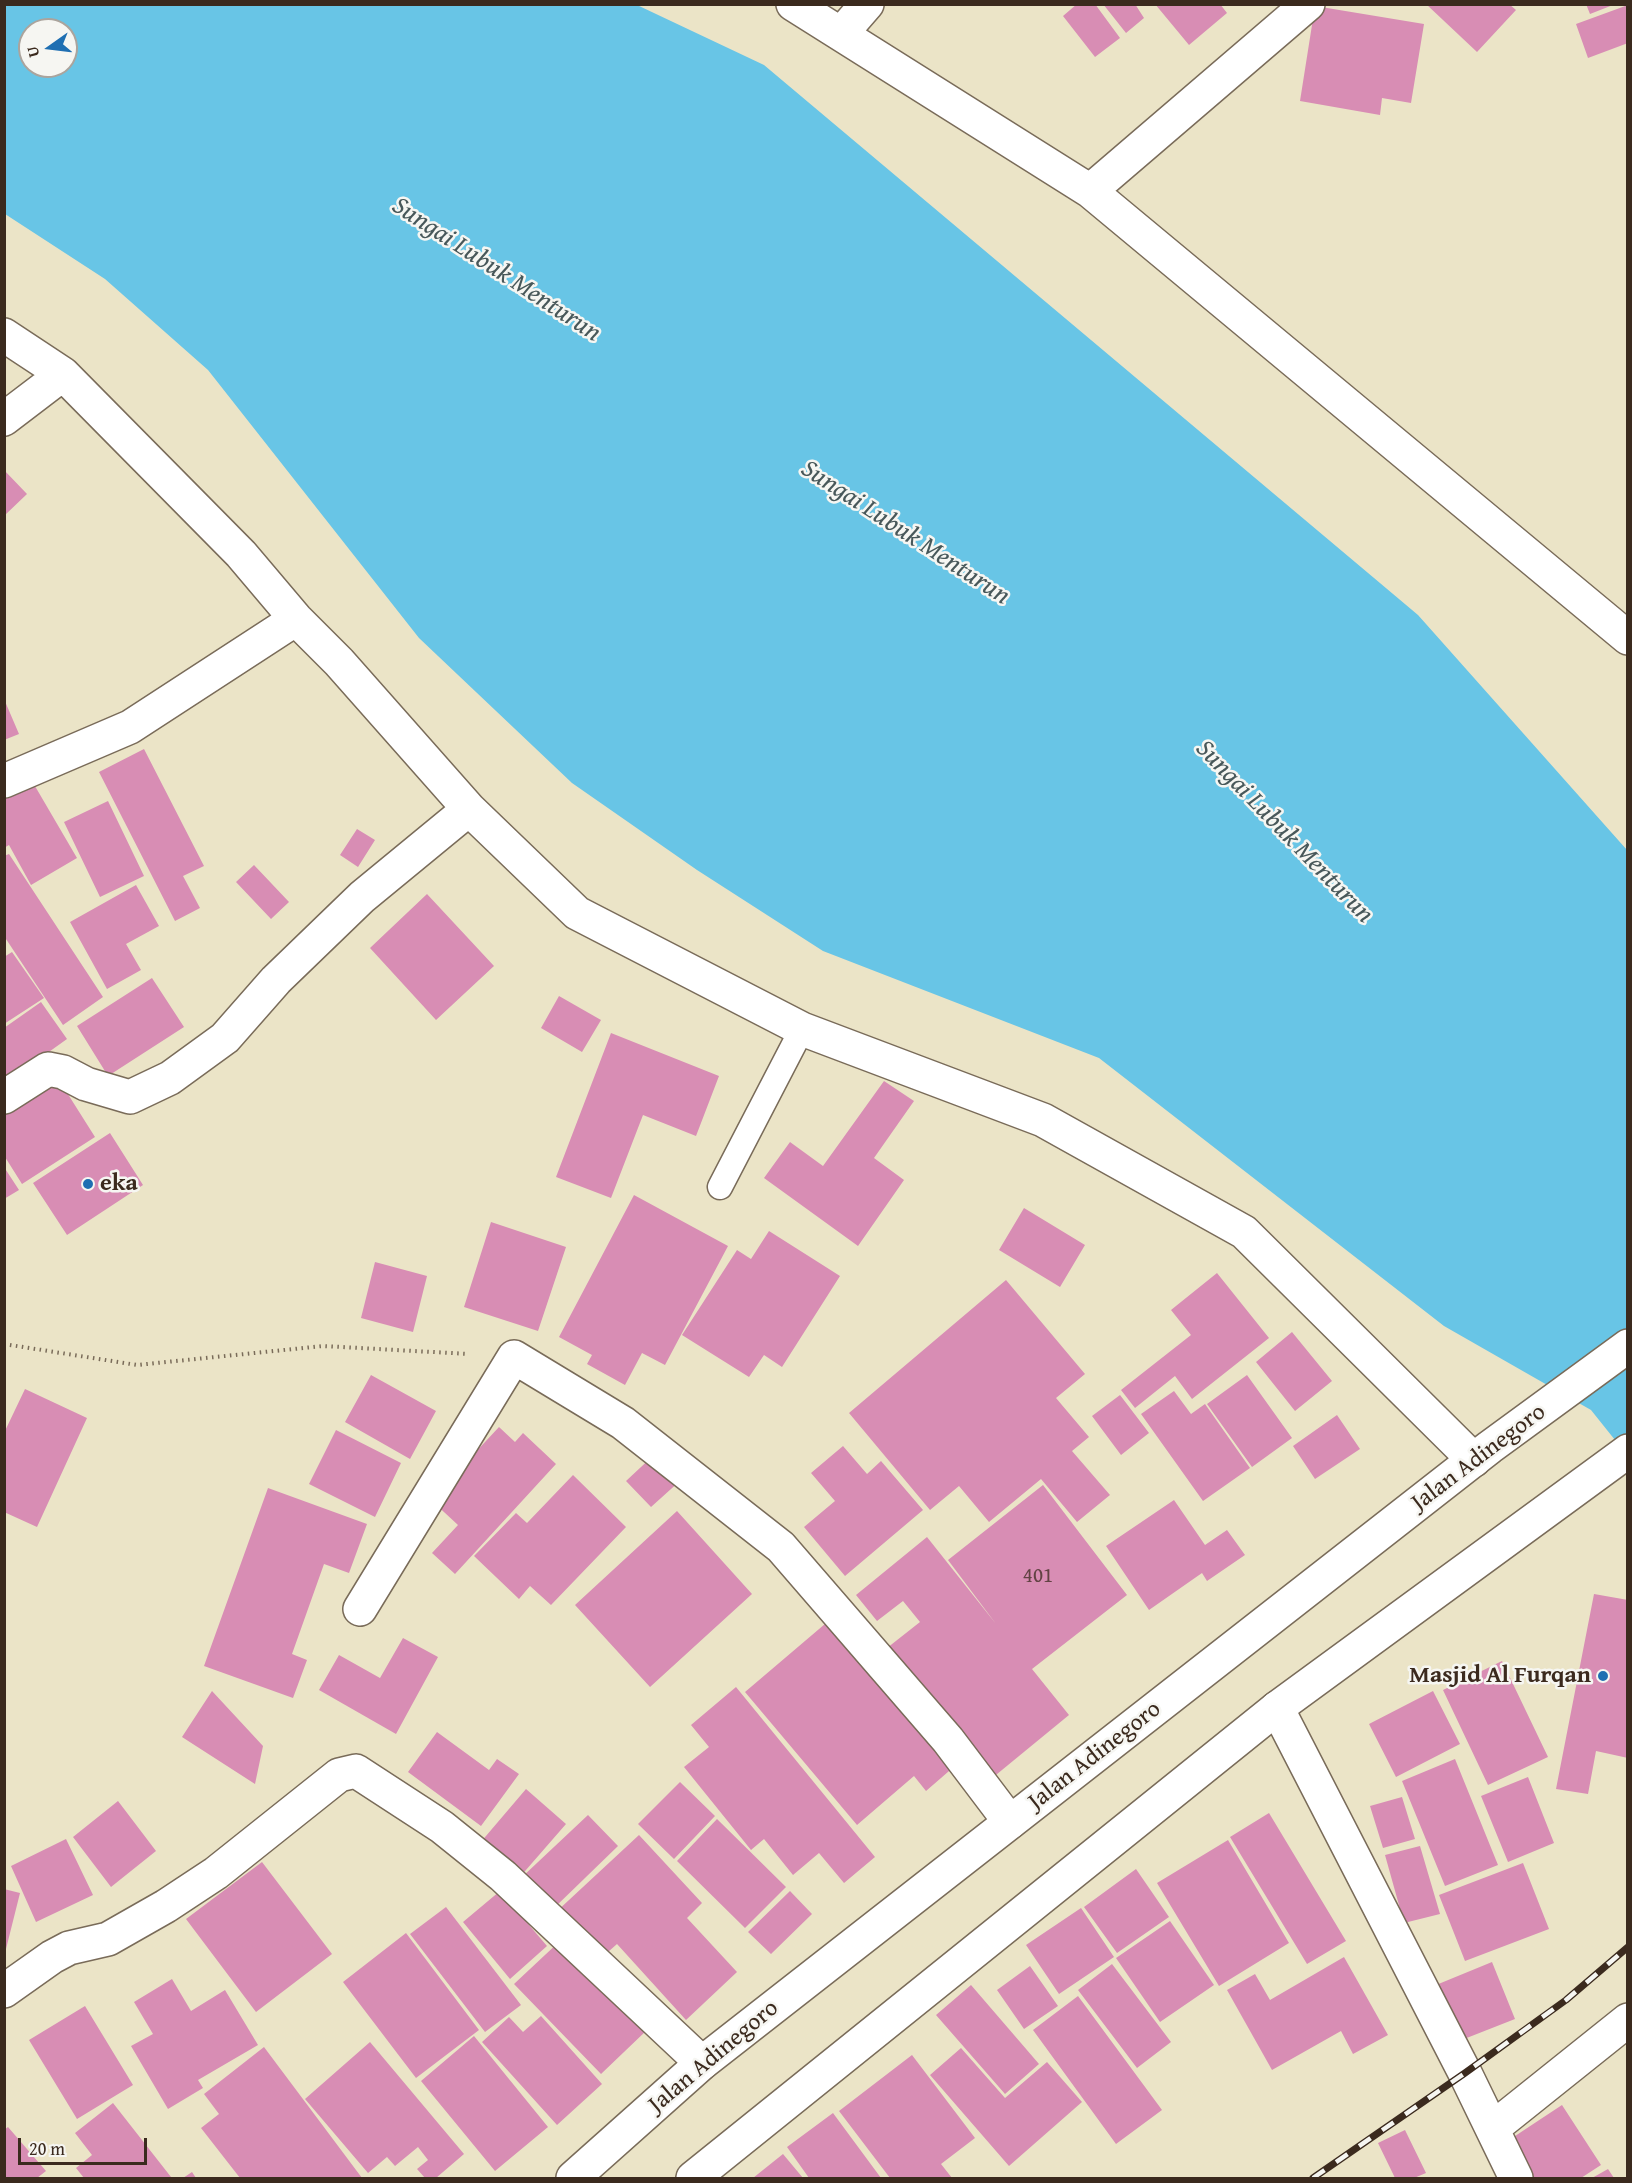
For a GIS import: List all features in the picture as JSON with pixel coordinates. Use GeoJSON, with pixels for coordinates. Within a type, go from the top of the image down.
{"type":"FeatureCollection","features":[{"type":"Feature","properties":{"kind":"main road"},"geometry":{"type":"LineString","coordinates":[[841,34],[867,4]]}},
{"type":"Feature","properties":{"kind":"main road"},"geometry":{"type":"LineString","coordinates":[[1090,191],[1308,4]]}},
{"type":"Feature","properties":{"kind":"main road"},"geometry":{"type":"LineString","coordinates":[[794,5],[1090,191],[1628,639]]}},
{"type":"Feature","properties":{"kind":"main road"},"geometry":{"type":"LineString","coordinates":[[4,335],[63,374],[241,554],[296,619],[339,662],[469,809],[577,914],[801,1029],[1043,1120],[1244,1232],[1482,1454]]}},
{"type":"Feature","properties":{"kind":"main road"},"geometry":{"type":"LineString","coordinates":[[4,420],[63,374]]}},
{"type":"Feature","properties":{"kind":"main road"},"geometry":{"type":"LineString","coordinates":[[4,781],[130,727],[296,619]]}},
{"type":"Feature","properties":{"kind":"main road"},"geometry":{"type":"LineString","coordinates":[[4,1097],[48,1069],[63,1072],[86,1084],[130,1097],[170,1078],[225,1038],[276,980],[362,897],[469,809]]}},
{"type":"Feature","properties":{"kind":"main road","name":"Jalan Adinegoro"},"geometry":{"type":"LineString","coordinates":[[573,2178],[702,2063],[1482,1454],[1628,1346]]}},
{"type":"Feature","properties":{"kind":"main road"},"geometry":{"type":"LineString","coordinates":[[360,1609],[514,1357],[623,1423],[781,1547],[948,1740],[1010,1822]]}},
{"type":"Feature","properties":{"kind":"main road"},"geometry":{"type":"LineString","coordinates":[[693,2178],[1277,1708],[1628,1451]]}},
{"type":"Feature","properties":{"kind":"main road"},"geometry":{"type":"LineString","coordinates":[[1277,1708],[1493,2128],[1515,2178]]}},
{"type":"Feature","properties":{"kind":"main road"},"geometry":{"type":"LineString","coordinates":[[4,1991],[52,1957],[69,1948],[108,1939],[166,1906],[216,1873],[339,1775],[357,1771],[442,1827],[503,1876],[702,2063]]}},
{"type":"Feature","properties":{"kind":"main road"},"geometry":{"type":"LineString","coordinates":[[1493,2128],[1628,2020]]}},
{"type":"Feature","properties":{"kind":"lane"},"geometry":{"type":"LineString","coordinates":[[720,1187],[801,1029]]}},
{"type":"Feature","properties":{"kind":"path"},"geometry":{"type":"LineString","coordinates":[[4,1344],[137,1365],[323,1346],[514,1357]]}},
{"type":"Feature","properties":{"kind":"water","name":"Sungai Lubuk Menturun"},"geometry":{"type":"Polygon","coordinates":[[[4,5],[637,5],[764,65],[1418,615],[1627,850],[1627,1455],[1591,1410],[1444,1326],[1099,1058],[823,951],[697,870],[572,783],[419,638],[208,370],[105,279],[5,214],[4,5]]]}},
{"type":"Feature","properties":{"kind":"building"},"geometry":{"type":"Polygon","coordinates":[[[1077,4],[1095,4],[1120,38],[1095,57],[1063,16],[1077,4]]]}},
{"type":"Feature","properties":{"kind":"building"},"geometry":{"type":"Polygon","coordinates":[[[1103,4],[1135,4],[1144,18],[1126,33],[1103,4]]]}},
{"type":"Feature","properties":{"kind":"building"},"geometry":{"type":"Polygon","coordinates":[[[1155,4],[1220,4],[1227,13],[1189,45],[1155,4]]]}},
{"type":"Feature","properties":{"kind":"building"},"geometry":{"type":"Polygon","coordinates":[[[1426,4],[1509,4],[1516,10],[1477,52],[1426,4]]]}},
{"type":"Feature","properties":{"kind":"building"},"geometry":{"type":"Polygon","coordinates":[[[1586,4],[1613,4],[1613,5],[1590,14],[1586,4]]]}},
{"type":"Feature","properties":{"kind":"building"},"geometry":{"type":"Polygon","coordinates":[[[1628,5],[1628,43],[1588,58],[1576,24],[1628,5]]]}},
{"type":"Feature","properties":{"kind":"building"},"geometry":{"type":"Polygon","coordinates":[[[1315,6],[1424,24],[1411,103],[1382,98],[1380,115],[1300,101],[1315,6]]]}},
{"type":"Feature","properties":{"kind":"building"},"geometry":{"type":"Polygon","coordinates":[[[4,470],[27,494],[4,516],[4,470]]]}},
{"type":"Feature","properties":{"kind":"building"},"geometry":{"type":"Polygon","coordinates":[[[4,699],[19,734],[4,740],[4,699]]]}},
{"type":"Feature","properties":{"kind":"building"},"geometry":{"type":"Polygon","coordinates":[[[144,749],[204,866],[183,876],[200,908],[175,921],[99,772],[144,749]]]}},
{"type":"Feature","properties":{"kind":"building"},"geometry":{"type":"Polygon","coordinates":[[[32,781],[77,858],[31,885],[9,845],[4,848],[4,797],[32,781]]]}},
{"type":"Feature","properties":{"kind":"building"},"geometry":{"type":"Polygon","coordinates":[[[108,801],[144,876],[100,897],[64,822],[108,801]]]}},
{"type":"Feature","properties":{"kind":"building"},"geometry":{"type":"Polygon","coordinates":[[[357,829],[375,840],[358,867],[340,855],[357,829]]]}},
{"type":"Feature","properties":{"kind":"building"},"geometry":{"type":"Polygon","coordinates":[[[9,854],[103,997],[63,1025],[4,936],[4,856],[9,854]]]}},
{"type":"Feature","properties":{"kind":"building"},"geometry":{"type":"Polygon","coordinates":[[[254,865],[289,902],[271,919],[236,882],[254,865]]]}},
{"type":"Feature","properties":{"kind":"building"},"geometry":{"type":"Polygon","coordinates":[[[136,885],[159,926],[126,944],[141,970],[107,989],[70,922],[136,885]]]}},
{"type":"Feature","properties":{"kind":"building"},"geometry":{"type":"Polygon","coordinates":[[[427,894],[494,966],[436,1020],[370,948],[427,894]]]}},
{"type":"Feature","properties":{"kind":"building"},"geometry":{"type":"Polygon","coordinates":[[[12,952],[44,998],[4,1024],[4,957],[12,952]]]}},
{"type":"Feature","properties":{"kind":"building"},"geometry":{"type":"Polygon","coordinates":[[[152,978],[184,1027],[108,1076],[77,1026],[152,978]]]}},
{"type":"Feature","properties":{"kind":"building"},"geometry":{"type":"Polygon","coordinates":[[[559,996],[601,1020],[582,1052],[541,1028],[559,996]]]}},
{"type":"Feature","properties":{"kind":"building"},"geometry":{"type":"Polygon","coordinates":[[[41,1002],[67,1039],[4,1084],[4,1028],[41,1002]]]}},
{"type":"Feature","properties":{"kind":"building"},"geometry":{"type":"Polygon","coordinates":[[[611,1033],[719,1076],[696,1136],[643,1115],[611,1198],[556,1177],[611,1033]]]}},
{"type":"Feature","properties":{"kind":"building"},"geometry":{"type":"Polygon","coordinates":[[[59,1080],[95,1137],[22,1184],[5,1157],[5,1115],[59,1080]]]}},
{"type":"Feature","properties":{"kind":"building"},"geometry":{"type":"Polygon","coordinates":[[[884,1081],[914,1101],[874,1158],[904,1180],[858,1246],[764,1178],[790,1142],[823,1166],[884,1081]]]}},
{"type":"Feature","properties":{"kind":"building","name":"eka"},"geometry":{"type":"Polygon","coordinates":[[[110,1133],[143,1185],[67,1235],[33,1183],[110,1133]]]}},
{"type":"Feature","properties":{"kind":"building"},"geometry":{"type":"Polygon","coordinates":[[[4,1167],[19,1190],[4,1199],[4,1167]]]}},
{"type":"Feature","properties":{"kind":"building"},"geometry":{"type":"Polygon","coordinates":[[[634,1195],[728,1246],[665,1365],[642,1353],[625,1385],[587,1364],[592,1355],[559,1337],[634,1195]]]}},
{"type":"Feature","properties":{"kind":"building"},"geometry":{"type":"Polygon","coordinates":[[[1024,1208],[1085,1245],[1060,1287],[999,1250],[1024,1208]]]}},
{"type":"Feature","properties":{"kind":"building"},"geometry":{"type":"Polygon","coordinates":[[[491,1222],[566,1247],[538,1331],[464,1307],[491,1222]]]}},
{"type":"Feature","properties":{"kind":"building"},"geometry":{"type":"Polygon","coordinates":[[[769,1231],[840,1276],[782,1367],[764,1355],[749,1377],[682,1335],[737,1250],[751,1259],[769,1231]]]}},
{"type":"Feature","properties":{"kind":"building"},"geometry":{"type":"Polygon","coordinates":[[[375,1262],[427,1276],[413,1332],[361,1318],[375,1262]]]}},
{"type":"Feature","properties":{"kind":"building"},"geometry":{"type":"Polygon","coordinates":[[[1217,1273],[1269,1338],[1192,1399],[1175,1376],[1135,1408],[1121,1390],[1191,1335],[1171,1310],[1217,1273]]]}},
{"type":"Feature","properties":{"kind":"building"},"geometry":{"type":"Polygon","coordinates":[[[1006,1280],[1085,1374],[1056,1398],[1089,1437],[1072,1451],[1110,1495],[1077,1522],[1041,1479],[989,1522],[959,1486],[930,1510],[849,1413],[1006,1280]]]}},
{"type":"Feature","properties":{"kind":"building"},"geometry":{"type":"Polygon","coordinates":[[[1292,1332],[1332,1381],[1295,1411],[1256,1362],[1292,1332]]]}},
{"type":"Feature","properties":{"kind":"building"},"geometry":{"type":"Polygon","coordinates":[[[371,1375],[436,1411],[410,1459],[345,1422],[371,1375]]]}},
{"type":"Feature","properties":{"kind":"building"},"geometry":{"type":"Polygon","coordinates":[[[1247,1375],[1292,1438],[1252,1467],[1207,1404],[1247,1375]]]}},
{"type":"Feature","properties":{"kind":"building"},"geometry":{"type":"Polygon","coordinates":[[[25,1389],[87,1418],[37,1527],[4,1512],[4,1433],[25,1389]]]}},
{"type":"Feature","properties":{"kind":"building"},"geometry":{"type":"Polygon","coordinates":[[[1174,1391],[1191,1414],[1205,1404],[1250,1468],[1203,1501],[1141,1414],[1174,1391]]]}},
{"type":"Feature","properties":{"kind":"building"},"geometry":{"type":"Polygon","coordinates":[[[1120,1395],[1149,1433],[1121,1455],[1092,1416],[1120,1395]]]}},
{"type":"Feature","properties":{"kind":"building"},"geometry":{"type":"Polygon","coordinates":[[[1337,1415],[1360,1449],[1315,1479],[1293,1446],[1337,1415]]]}},
{"type":"Feature","properties":{"kind":"building"},"geometry":{"type":"Polygon","coordinates":[[[499,1427],[515,1442],[523,1433],[556,1464],[455,1574],[432,1553],[458,1525],[431,1500],[499,1427]]]}},
{"type":"Feature","properties":{"kind":"building"},"geometry":{"type":"Polygon","coordinates":[[[336,1430],[401,1463],[375,1517],[309,1484],[336,1430]]]}},
{"type":"Feature","properties":{"kind":"building"},"geometry":{"type":"Polygon","coordinates":[[[843,1446],[867,1474],[881,1461],[923,1510],[845,1576],[804,1527],[835,1501],[811,1473],[843,1446]]]}},
{"type":"Feature","properties":{"kind":"building"},"geometry":{"type":"Polygon","coordinates":[[[656,1453],[681,1480],[651,1507],[626,1481],[656,1453]]]}},
{"type":"Feature","properties":{"kind":"building"},"geometry":{"type":"Polygon","coordinates":[[[573,1475],[626,1527],[551,1605],[530,1586],[519,1599],[474,1556],[516,1513],[527,1523],[573,1475]]]}},
{"type":"Feature","properties":{"kind":"building"},"geometry":{"type":"Polygon","coordinates":[[[1043,1485],[1127,1595],[1032,1669],[1069,1715],[991,1779],[887,1648],[920,1622],[903,1601],[877,1621],[856,1595],[927,1537],[996,1624],[948,1560],[1043,1485]]]}},
{"type":"Feature","properties":{"kind":"building"},"geometry":{"type":"Polygon","coordinates":[[[268,1488],[367,1524],[349,1573],[324,1564],[292,1654],[307,1660],[293,1698],[204,1666],[268,1488]]]}},
{"type":"Feature","properties":{"kind":"building"},"geometry":{"type":"Polygon","coordinates":[[[1174,1500],[1205,1545],[1227,1530],[1245,1555],[1207,1581],[1202,1573],[1149,1610],[1106,1546],[1174,1500]]]}},
{"type":"Feature","properties":{"kind":"building"},"geometry":{"type":"Polygon","coordinates":[[[677,1511],[752,1594],[650,1687],[575,1605],[677,1511]]]}},
{"type":"Feature","properties":{"kind":"building","name":"Masjid Al Furqan"},"geometry":{"type":"Polygon","coordinates":[[[1594,1594],[1628,1600],[1628,1758],[1596,1751],[1588,1794],[1556,1789],[1594,1594]]]}},
{"type":"Feature","properties":{"kind":"building"},"geometry":{"type":"Polygon","coordinates":[[[832,1618],[956,1765],[926,1791],[914,1776],[857,1825],[745,1692],[832,1618]]]}},
{"type":"Feature","properties":{"kind":"building"},"geometry":{"type":"Polygon","coordinates":[[[403,1638],[438,1657],[396,1734],[319,1690],[339,1655],[380,1678],[403,1638]]]}},
{"type":"Feature","properties":{"kind":"building"},"geometry":{"type":"Polygon","coordinates":[[[1502,1661],[1548,1757],[1488,1785],[1443,1690],[1502,1661]]]}},
{"type":"Feature","properties":{"kind":"building"},"geometry":{"type":"Polygon","coordinates":[[[736,1687],[875,1857],[844,1883],[819,1853],[793,1875],[764,1839],[751,1850],[684,1767],[709,1747],[691,1725],[736,1687]]]}},
{"type":"Feature","properties":{"kind":"building"},"geometry":{"type":"Polygon","coordinates":[[[212,1691],[263,1746],[255,1784],[182,1737],[212,1691]]]}},
{"type":"Feature","properties":{"kind":"building"},"geometry":{"type":"Polygon","coordinates":[[[1433,1691],[1460,1744],[1396,1777],[1369,1724],[1433,1691]]]}},
{"type":"Feature","properties":{"kind":"building"},"geometry":{"type":"Polygon","coordinates":[[[437,1732],[489,1770],[497,1759],[519,1774],[481,1826],[408,1772],[437,1732]]]}},
{"type":"Feature","properties":{"kind":"building"},"geometry":{"type":"Polygon","coordinates":[[[1455,1759],[1498,1865],[1445,1886],[1402,1781],[1455,1759]]]}},
{"type":"Feature","properties":{"kind":"building"},"geometry":{"type":"Polygon","coordinates":[[[1528,1777],[1554,1843],[1508,1862],[1481,1796],[1528,1777]]]}},
{"type":"Feature","properties":{"kind":"building"},"geometry":{"type":"Polygon","coordinates":[[[680,1782],[715,1816],[674,1859],[638,1824],[680,1782]]]}},
{"type":"Feature","properties":{"kind":"building"},"geometry":{"type":"Polygon","coordinates":[[[526,1789],[566,1824],[519,1878],[480,1843],[526,1789]]]}},
{"type":"Feature","properties":{"kind":"building"},"geometry":{"type":"Polygon","coordinates":[[[1402,1797],[1415,1839],[1383,1848],[1370,1806],[1402,1797]]]}},
{"type":"Feature","properties":{"kind":"building"},"geometry":{"type":"Polygon","coordinates":[[[118,1801],[156,1851],[111,1887],[73,1837],[118,1801]]]}},
{"type":"Feature","properties":{"kind":"building"},"geometry":{"type":"Polygon","coordinates":[[[1269,1813],[1346,1941],[1307,1964],[1230,1837],[1269,1813]]]}},
{"type":"Feature","properties":{"kind":"building"},"geometry":{"type":"Polygon","coordinates":[[[588,1815],[618,1846],[552,1910],[521,1878],[588,1815]]]}},
{"type":"Feature","properties":{"kind":"building"},"geometry":{"type":"Polygon","coordinates":[[[717,1819],[786,1887],[745,1928],[677,1861],[717,1819]]]}},
{"type":"Feature","properties":{"kind":"building"},"geometry":{"type":"Polygon","coordinates":[[[639,1835],[702,1903],[687,1918],[737,1972],[686,2020],[617,1944],[599,1960],[555,1913],[639,1835]]]}},
{"type":"Feature","properties":{"kind":"building"},"geometry":{"type":"Polygon","coordinates":[[[66,1839],[93,1895],[36,1922],[11,1866],[66,1839]]]}},
{"type":"Feature","properties":{"kind":"building"},"geometry":{"type":"Polygon","coordinates":[[[1228,1840],[1289,1943],[1219,1986],[1157,1883],[1228,1840]]]}},
{"type":"Feature","properties":{"kind":"building"},"geometry":{"type":"Polygon","coordinates":[[[1420,1846],[1440,1914],[1404,1923],[1385,1855],[1420,1846]]]}},
{"type":"Feature","properties":{"kind":"building"},"geometry":{"type":"Polygon","coordinates":[[[262,1862],[332,1954],[256,2012],[186,1919],[262,1862]]]}},
{"type":"Feature","properties":{"kind":"building"},"geometry":{"type":"Polygon","coordinates":[[[1523,1863],[1549,1929],[1465,1961],[1439,1895],[1523,1863]]]}},
{"type":"Feature","properties":{"kind":"building"},"geometry":{"type":"Polygon","coordinates":[[[1136,1869],[1169,1917],[1117,1953],[1084,1907],[1136,1869]]]}},
{"type":"Feature","properties":{"kind":"building"},"geometry":{"type":"Polygon","coordinates":[[[4,1889],[20,1893],[5,1953],[4,1953],[4,1889]]]}},
{"type":"Feature","properties":{"kind":"building"},"geometry":{"type":"Polygon","coordinates":[[[500,1891],[547,1946],[510,1979],[463,1922],[500,1891]]]}},
{"type":"Feature","properties":{"kind":"building"},"geometry":{"type":"Polygon","coordinates":[[[790,1891],[812,1914],[771,1954],[748,1932],[790,1891]]]}},
{"type":"Feature","properties":{"kind":"building"},"geometry":{"type":"Polygon","coordinates":[[[446,1907],[521,2005],[485,2032],[410,1934],[446,1907]]]}},
{"type":"Feature","properties":{"kind":"building"},"geometry":{"type":"Polygon","coordinates":[[[1081,1908],[1114,1957],[1059,1994],[1026,1945],[1081,1908]]]}},
{"type":"Feature","properties":{"kind":"building"},"geometry":{"type":"Polygon","coordinates":[[[1170,1921],[1214,1985],[1160,2022],[1116,1958],[1170,1921]]]}},
{"type":"Feature","properties":{"kind":"building"},"geometry":{"type":"Polygon","coordinates":[[[406,1933],[479,2030],[416,2078],[343,1982],[406,1933]]]}},
{"type":"Feature","properties":{"kind":"building"},"geometry":{"type":"Polygon","coordinates":[[[561,1940],[647,2030],[601,2074],[514,1984],[561,1940]]]}},
{"type":"Feature","properties":{"kind":"building"},"geometry":{"type":"Polygon","coordinates":[[[1344,1957],[1388,2035],[1353,2054],[1341,2031],[1272,2070],[1227,1990],[1255,1974],[1270,2000],[1344,1957]]]}},
{"type":"Feature","properties":{"kind":"building"},"geometry":{"type":"Polygon","coordinates":[[[1492,1962],[1515,2019],[1459,2041],[1436,1985],[1492,1962]]]}},
{"type":"Feature","properties":{"kind":"building"},"geometry":{"type":"Polygon","coordinates":[[[1112,1964],[1171,2042],[1137,2068],[1078,1990],[1112,1964]]]}},
{"type":"Feature","properties":{"kind":"building"},"geometry":{"type":"Polygon","coordinates":[[[1030,1966],[1058,2006],[1024,2029],[997,1990],[1030,1966]]]}},
{"type":"Feature","properties":{"kind":"building"},"geometry":{"type":"Polygon","coordinates":[[[172,1979],[191,2011],[225,1990],[258,2045],[198,2080],[203,2088],[168,2109],[131,2046],[153,2034],[134,2002],[172,1979]]]}},
{"type":"Feature","properties":{"kind":"building"},"geometry":{"type":"Polygon","coordinates":[[[971,1985],[1039,2064],[1005,2094],[936,2015],[971,1985]]]}},
{"type":"Feature","properties":{"kind":"building"},"geometry":{"type":"Polygon","coordinates":[[[1078,1996],[1162,2110],[1116,2144],[1033,2030],[1078,1996]]]}},
{"type":"Feature","properties":{"kind":"building"},"geometry":{"type":"Polygon","coordinates":[[[85,2006],[133,2085],[77,2119],[29,2040],[85,2006]]]}},
{"type":"Feature","properties":{"kind":"building"},"geometry":{"type":"Polygon","coordinates":[[[541,2016],[602,2084],[557,2125],[482,2042],[509,2017],[523,2032],[541,2016]]]}},
{"type":"Feature","properties":{"kind":"building"},"geometry":{"type":"Polygon","coordinates":[[[474,2036],[548,2127],[495,2171],[421,2081],[474,2036]]]}},
{"type":"Feature","properties":{"kind":"building"},"geometry":{"type":"Polygon","coordinates":[[[370,2042],[464,2154],[436,2178],[425,2178],[417,2169],[428,2160],[418,2147],[395,2166],[387,2157],[368,2173],[305,2099],[370,2042]]]}},
{"type":"Feature","properties":{"kind":"building"},"geometry":{"type":"Polygon","coordinates":[[[264,2047],[362,2178],[240,2178],[201,2128],[219,2114],[204,2094],[264,2047]]]}},
{"type":"Feature","properties":{"kind":"building"},"geometry":{"type":"Polygon","coordinates":[[[961,2048],[1005,2098],[1047,2062],[1082,2102],[1009,2166],[930,2075],[961,2048]]]}},
{"type":"Feature","properties":{"kind":"building"},"geometry":{"type":"Polygon","coordinates":[[[912,2055],[975,2138],[941,2164],[952,2178],[890,2178],[839,2111],[912,2055]]]}},
{"type":"Feature","properties":{"kind":"building"},"geometry":{"type":"Polygon","coordinates":[[[113,2103],[170,2178],[84,2178],[76,2168],[92,2155],[75,2133],[113,2103]]]}},
{"type":"Feature","properties":{"kind":"building"},"geometry":{"type":"Polygon","coordinates":[[[1562,2105],[1601,2165],[1581,2178],[1530,2178],[1506,2142],[1562,2105]]]}},
{"type":"Feature","properties":{"kind":"building"},"geometry":{"type":"Polygon","coordinates":[[[833,2113],[881,2178],[809,2178],[787,2147],[833,2113]]]}},
{"type":"Feature","properties":{"kind":"building"},"geometry":{"type":"Polygon","coordinates":[[[8,2127],[46,2171],[37,2178],[4,2178],[4,2130],[8,2127]]]}},
{"type":"Feature","properties":{"kind":"building"},"geometry":{"type":"Polygon","coordinates":[[[1405,2130],[1426,2173],[1414,2178],[1395,2178],[1378,2143],[1405,2130]]]}},
{"type":"Feature","properties":{"kind":"building"},"geometry":{"type":"Polygon","coordinates":[[[783,2154],[803,2178],[753,2178],[783,2154]]]}},
{"type":"Feature","properties":{"kind":"building"},"geometry":{"type":"Polygon","coordinates":[[[1608,2169],[1614,2178],[1592,2178],[1608,2169]]]}},
{"type":"Feature","properties":{"kind":"building"},"geometry":{"type":"Polygon","coordinates":[[[192,2172],[196,2178],[183,2178],[192,2172]]]}},
{"type":"Feature","properties":{"kind":"railway"},"geometry":{"type":"LineString","coordinates":[[1313,2178],[1566,2000],[1628,1947]]}},
{"type":"Feature","properties":{"kind":"place","name":"eka"},"geometry":{"type":"Point","coordinates":[88,1184]}},
{"type":"Feature","properties":{"kind":"place","name":"Masjid Al Furqan"},"geometry":{"type":"Point","coordinates":[1603,1676]}}]}
